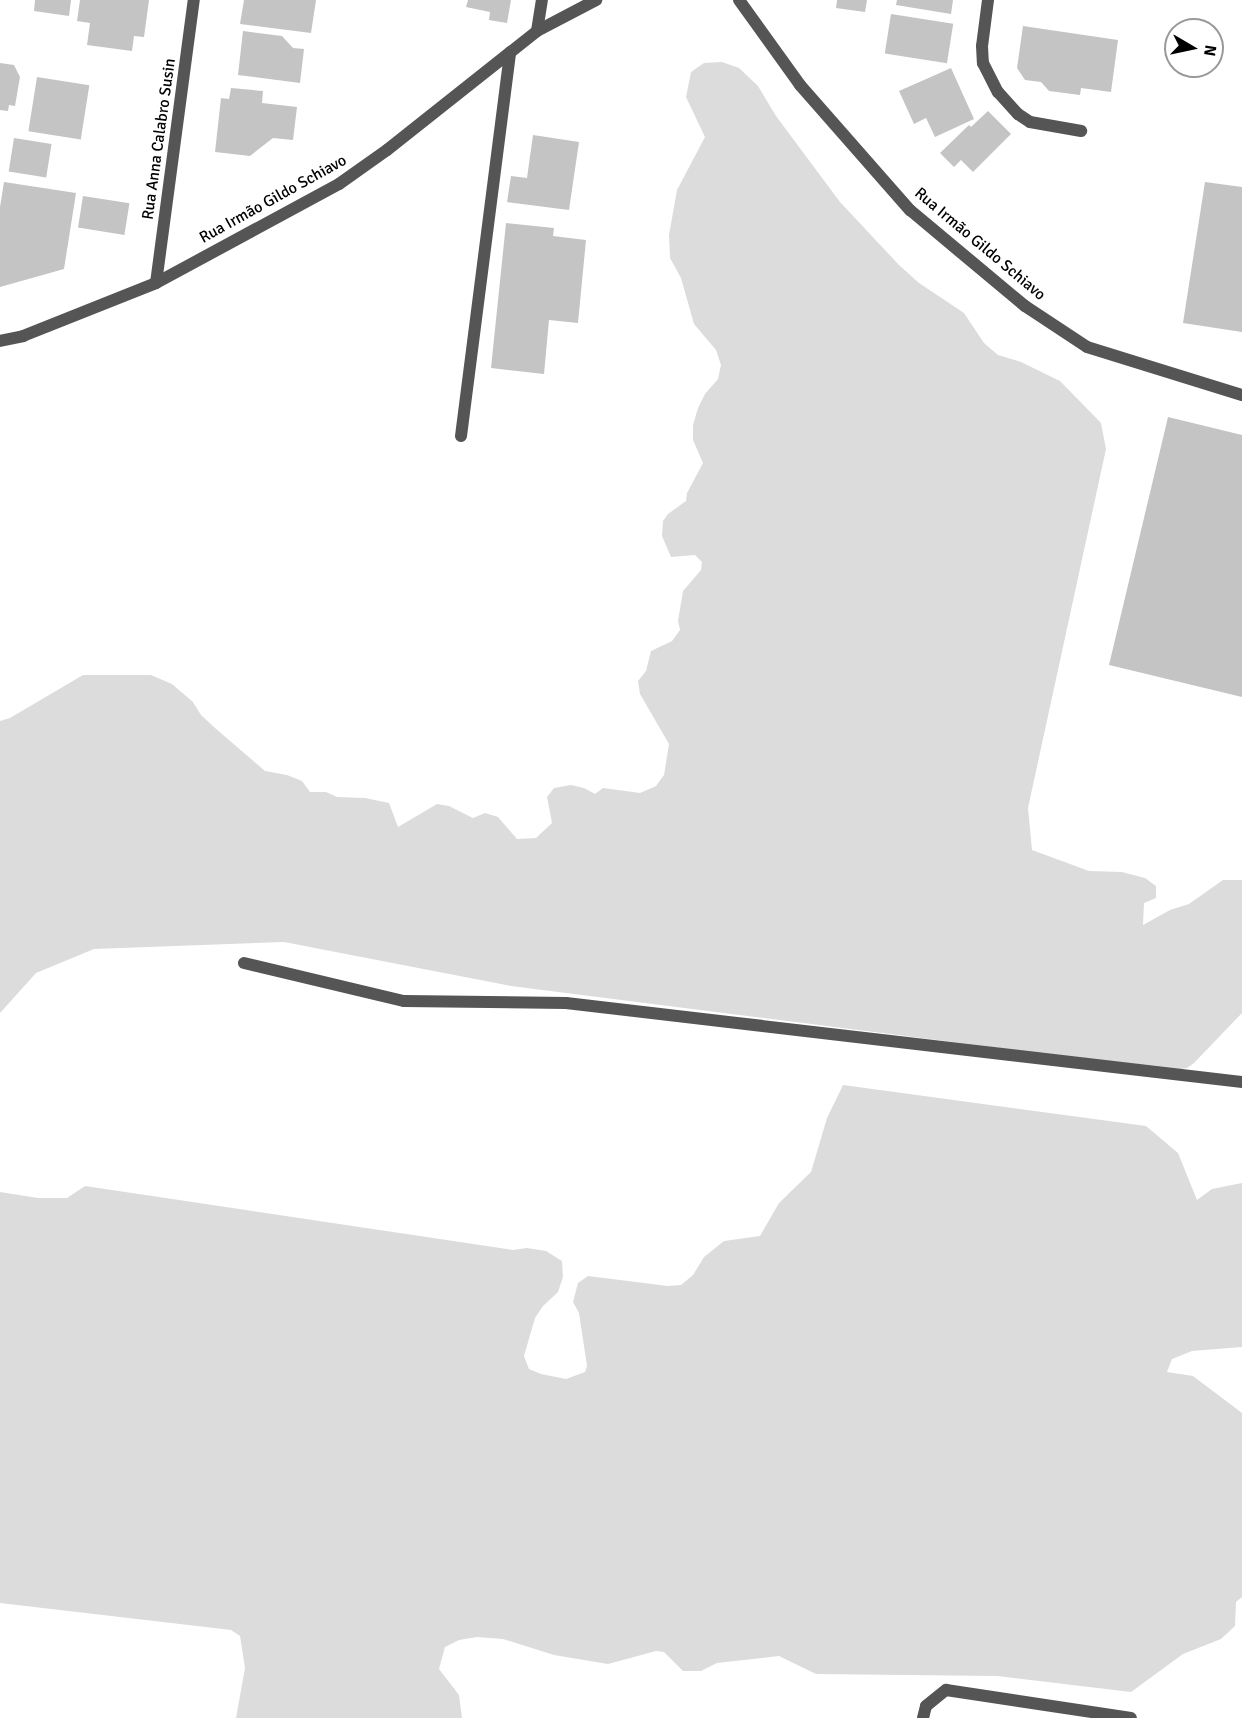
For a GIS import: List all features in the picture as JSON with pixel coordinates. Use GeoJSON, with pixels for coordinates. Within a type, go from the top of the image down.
{"type":"FeatureCollection","features":[{"type":"Feature","properties":{"kind":"street","name":"Rua Anna Calabro Susin"},"geometry":{"type":"LineString","coordinates":[[156,283],[194,0]]}},
{"type":"Feature","properties":{"kind":"street"},"geometry":{"type":"LineString","coordinates":[[537,31],[542,0]]}},
{"type":"Feature","properties":{"kind":"street","name":"Rua Irmão Gildo Schiavo"},"geometry":{"type":"LineString","coordinates":[[0,341],[24,336],[156,283],[339,184],[387,150],[537,31],[596,0]]}},
{"type":"Feature","properties":{"kind":"street","name":"Rua Irmão Gildo Schiavo"},"geometry":{"type":"LineString","coordinates":[[739,0],[800,85],[910,210],[1025,306],[1087,347],[1242,395]]}},
{"type":"Feature","properties":{"kind":"street"},"geometry":{"type":"LineString","coordinates":[[988,0],[982,46],[983,63],[998,92],[1018,114],[1030,122],[1081,131]]}},
{"type":"Feature","properties":{"kind":"street"},"geometry":{"type":"LineString","coordinates":[[461,436],[510,52]]}},
{"type":"Feature","properties":{"kind":"street"},"geometry":{"type":"LineString","coordinates":[[244,963],[404,1001],[566,1003],[1242,1082]]}},
{"type":"Feature","properties":{"kind":"street"},"geometry":{"type":"LineString","coordinates":[[925,1712],[946,1690],[1131,1718]]}},
{"type":"Feature","properties":{"kind":"shaded area"},"geometry":{"type":"Polygon","coordinates":[[[722,62],[739,68],[758,86],[776,116],[840,202],[899,265],[919,283],[964,313],[984,343],[998,355],[1021,362],[1060,381],[1101,423],[1106,449],[1028,808],[1032,850],[1089,871],[1122,872],[1145,878],[1156,886],[1156,898],[1144,903],[1143,925],[1170,910],[1189,904],[1223,880],[1242,880],[1242,1013],[1194,1063],[1187,1068],[1173,1070],[511,986],[284,942],[94,949],[36,973],[0,1013],[0,721],[10,718],[83,675],[151,675],[172,684],[193,702],[201,715],[265,771],[287,775],[302,781],[310,792],[326,792],[337,797],[365,798],[389,803],[398,827],[437,804],[449,806],[473,818],[485,813],[498,817],[517,839],[536,838],[552,823],[547,797],[554,788],[571,785],[595,794],[603,788],[640,793],[656,786],[664,775],[669,744],[640,694],[638,681],[646,671],[651,651],[672,641],[680,630],[678,621],[683,591],[701,570],[702,562],[695,555],[671,557],[662,536],[663,521],[668,514],[686,501],[687,493],[703,463],[693,440],[693,425],[705,394],[718,379],[721,365],[716,350],[694,324],[681,278],[670,258],[669,235],[677,190],[705,137],[686,97],[691,72],[704,63],[722,62]]]}},
{"type":"Feature","properties":{"kind":"shaded area"},"geometry":{"type":"Polygon","coordinates":[[[843,1085],[1146,1126],[1178,1153],[1197,1200],[1212,1189],[1242,1183],[1242,1347],[1192,1351],[1172,1359],[1167,1372],[1193,1376],[1242,1413],[1242,1597],[1236,1602],[1235,1626],[1221,1639],[1183,1654],[1131,1692],[997,1676],[816,1674],[779,1656],[717,1663],[701,1671],[683,1671],[664,1652],[656,1651],[608,1664],[554,1655],[503,1639],[477,1637],[459,1640],[445,1647],[439,1669],[459,1695],[462,1718],[236,1718],[245,1668],[240,1636],[231,1630],[0,1603],[0,1192],[38,1198],[67,1198],[85,1186],[513,1250],[527,1248],[546,1251],[562,1261],[563,1277],[558,1292],[543,1306],[535,1318],[524,1356],[529,1369],[566,1379],[585,1372],[587,1366],[579,1313],[573,1302],[578,1283],[588,1276],[668,1286],[681,1285],[693,1275],[704,1257],[724,1241],[760,1236],[779,1203],[811,1172],[827,1118],[843,1085]]]}},
{"type":"Feature","properties":{"kind":"building"},"geometry":{"type":"Polygon","coordinates":[[[35,0],[71,0],[69,16],[34,11],[35,0]]]}},
{"type":"Feature","properties":{"kind":"building"},"geometry":{"type":"Polygon","coordinates":[[[80,0],[149,0],[144,37],[134,36],[132,51],[87,45],[90,23],[77,21],[80,0]]]}},
{"type":"Feature","properties":{"kind":"building"},"geometry":{"type":"Polygon","coordinates":[[[244,0],[316,0],[311,33],[240,24],[244,0]]]}},
{"type":"Feature","properties":{"kind":"building"},"geometry":{"type":"Polygon","coordinates":[[[468,0],[511,0],[507,23],[489,20],[490,12],[466,7],[468,0]]]}},
{"type":"Feature","properties":{"kind":"building"},"geometry":{"type":"Polygon","coordinates":[[[837,0],[867,0],[865,12],[836,8],[837,0]]]}},
{"type":"Feature","properties":{"kind":"building"},"geometry":{"type":"Polygon","coordinates":[[[897,0],[953,0],[951,14],[896,5],[897,0]]]}},
{"type":"Feature","properties":{"kind":"building"},"geometry":{"type":"Polygon","coordinates":[[[891,14],[953,24],[947,63],[885,54],[891,14]]]}},
{"type":"Feature","properties":{"kind":"building"},"geometry":{"type":"Polygon","coordinates":[[[1023,26],[1118,40],[1111,92],[1081,88],[1080,95],[1049,91],[1041,82],[1025,80],[1017,68],[1023,26]]]}},
{"type":"Feature","properties":{"kind":"building"},"geometry":{"type":"Polygon","coordinates":[[[243,31],[282,36],[293,48],[304,49],[300,83],[238,75],[243,31]]]}},
{"type":"Feature","properties":{"kind":"building"},"geometry":{"type":"Polygon","coordinates":[[[0,63],[14,65],[20,77],[15,106],[9,105],[8,111],[0,110],[0,63]]]}},
{"type":"Feature","properties":{"kind":"building"},"geometry":{"type":"Polygon","coordinates":[[[951,68],[974,119],[935,137],[926,118],[914,124],[899,91],[951,68]]]}},
{"type":"Feature","properties":{"kind":"building"},"geometry":{"type":"Polygon","coordinates":[[[37,77],[89,85],[81,140],[28,131],[37,77]]]}},
{"type":"Feature","properties":{"kind":"building"},"geometry":{"type":"Polygon","coordinates":[[[231,88],[263,91],[262,103],[297,107],[293,140],[273,138],[250,156],[215,152],[221,98],[229,99],[231,88]]]}},
{"type":"Feature","properties":{"kind":"building"},"geometry":{"type":"Polygon","coordinates":[[[988,111],[1011,134],[973,172],[961,160],[954,167],[940,153],[969,125],[971,127],[988,111]]]}},
{"type":"Feature","properties":{"kind":"building"},"geometry":{"type":"Polygon","coordinates":[[[533,135],[579,142],[569,210],[507,202],[511,176],[527,178],[533,135]]]}},
{"type":"Feature","properties":{"kind":"building"},"geometry":{"type":"Polygon","coordinates":[[[14,138],[52,144],[46,178],[9,172],[14,138]]]}},
{"type":"Feature","properties":{"kind":"building"},"geometry":{"type":"Polygon","coordinates":[[[4,182],[76,193],[64,269],[0,287],[0,207],[4,182]]]}},
{"type":"Feature","properties":{"kind":"building"},"geometry":{"type":"Polygon","coordinates":[[[1205,182],[1242,187],[1242,332],[1183,323],[1205,182]]]}},
{"type":"Feature","properties":{"kind":"building"},"geometry":{"type":"Polygon","coordinates":[[[83,196],[129,203],[124,235],[78,228],[83,196]]]}},
{"type":"Feature","properties":{"kind":"building"},"geometry":{"type":"Polygon","coordinates":[[[506,223],[554,228],[553,236],[586,240],[578,323],[549,320],[544,374],[491,368],[506,223]]]}},
{"type":"Feature","properties":{"kind":"building"},"geometry":{"type":"Polygon","coordinates":[[[1168,417],[1242,435],[1242,697],[1109,665],[1168,417]]]}}]}
